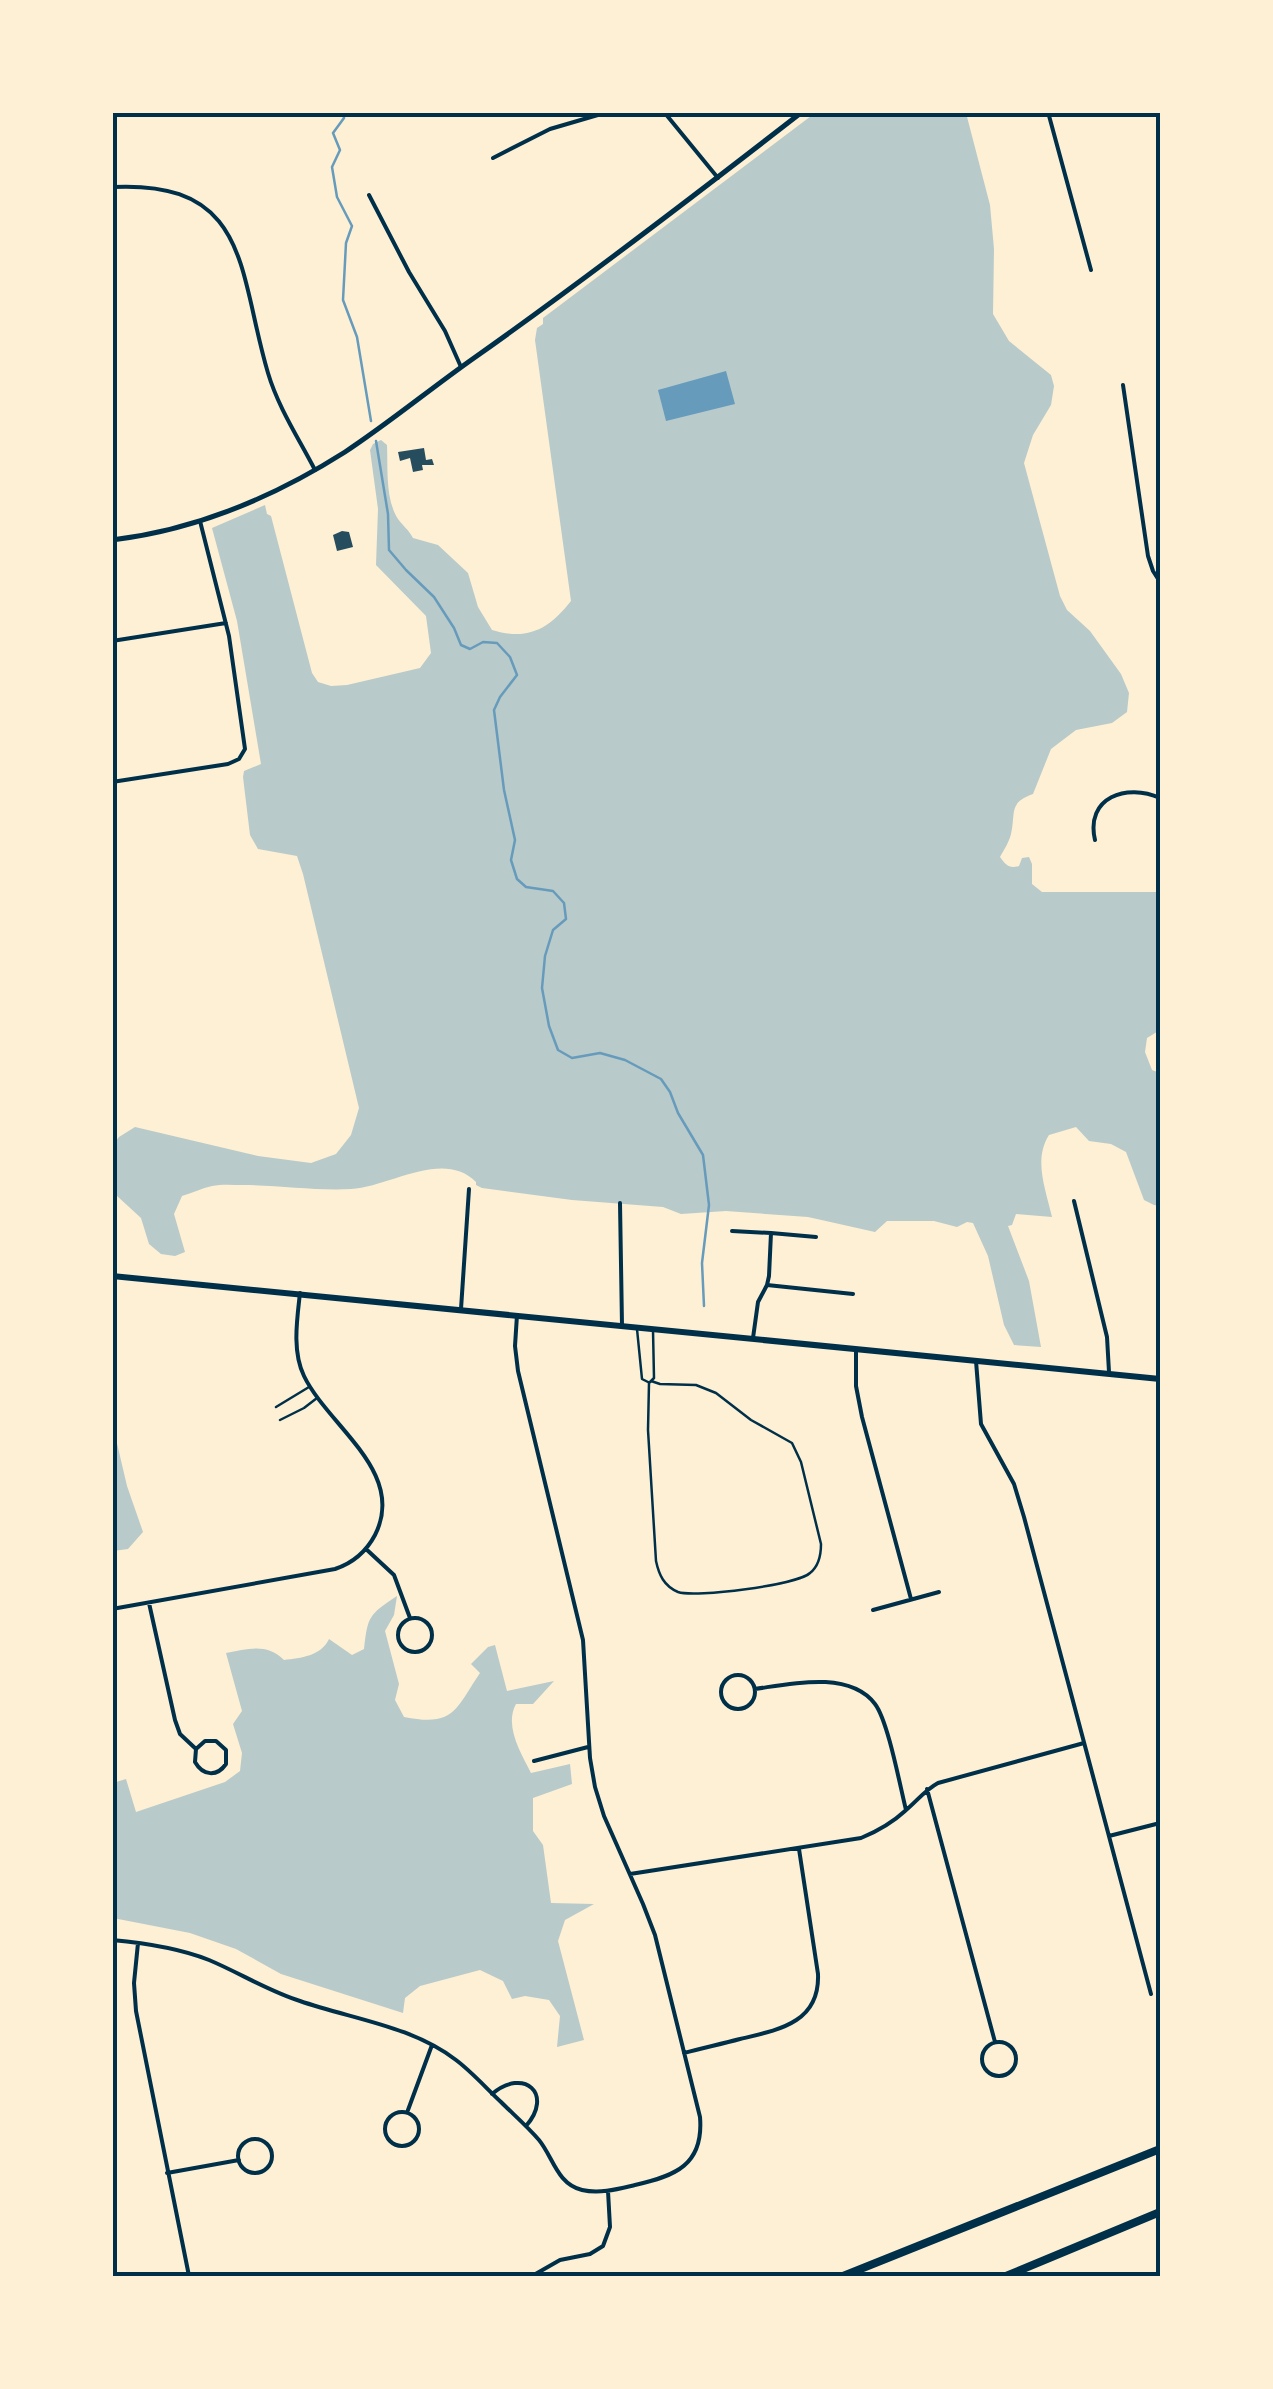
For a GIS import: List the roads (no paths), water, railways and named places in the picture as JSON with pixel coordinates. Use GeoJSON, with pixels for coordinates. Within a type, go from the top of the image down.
{"type":"FeatureCollection","features":[{"type":"Feature","properties":{"kind":"highway"},"geometry":{"type":"LineString","coordinates":[[844,2276],[1160,2149]]}},
{"type":"Feature","properties":{"kind":"highway"},"geometry":{"type":"LineString","coordinates":[[1006,2276],[1160,2212]]}},
{"type":"Feature","properties":{"kind":"main road"},"geometry":{"type":"LineString","coordinates":[[112,1276],[1160,1379]]}},
{"type":"Feature","properties":{"kind":"street"},"geometry":{"type":"LineString","coordinates":[[493,158],[550,129],[608,112]]}},
{"type":"Feature","properties":{"kind":"street"},"geometry":{"type":"LineString","coordinates":[[664,112],[718,178]]}},
{"type":"Feature","properties":{"kind":"street"},"geometry":{"type":"LineString","coordinates":[[112,540],[200,522],[315,470],[541,311],[802,112]]}},
{"type":"Feature","properties":{"kind":"street"},"geometry":{"type":"LineString","coordinates":[[1048,112],[1091,270]]}},
{"type":"Feature","properties":{"kind":"street"},"geometry":{"type":"LineString","coordinates":[[112,187],[166,190],[193,200],[212,213],[241,261],[270,377],[315,470]]}},
{"type":"Feature","properties":{"kind":"street"},"geometry":{"type":"LineString","coordinates":[[370,195],[461,367]]}},
{"type":"Feature","properties":{"kind":"street"},"geometry":{"type":"LineString","coordinates":[[1124,385],[1149,561],[1160,582]]}},
{"type":"Feature","properties":{"kind":"street"},"geometry":{"type":"LineString","coordinates":[[112,782],[228,764],[246,749],[227,622],[200,522]]}},
{"type":"Feature","properties":{"kind":"street"},"geometry":{"type":"LineString","coordinates":[[112,641],[227,622]]}},
{"type":"Feature","properties":{"kind":"street"},"geometry":{"type":"LineString","coordinates":[[1095,840],[1094,816],[1110,798],[1136,792],[1160,798]]}},
{"type":"Feature","properties":{"kind":"street"},"geometry":{"type":"LineString","coordinates":[[461,1309],[469,1189]]}},
{"type":"Feature","properties":{"kind":"street"},"geometry":{"type":"LineString","coordinates":[[1074,1201],[1107,1337],[1109,1374]]}},
{"type":"Feature","properties":{"kind":"street"},"geometry":{"type":"LineString","coordinates":[[620,1203],[622,1325]]}},
{"type":"Feature","properties":{"kind":"street"},"geometry":{"type":"LineString","coordinates":[[732,1231],[816,1237]]}},
{"type":"Feature","properties":{"kind":"street"},"geometry":{"type":"LineString","coordinates":[[753,1338],[758,1302],[767,1285],[771,1233]]}},
{"type":"Feature","properties":{"kind":"street"},"geometry":{"type":"LineString","coordinates":[[767,1285],[854,1294]]}},
{"type":"Feature","properties":{"kind":"street"},"geometry":{"type":"LineString","coordinates":[[112,1609],[328,1571],[347,1564],[366,1549],[377,1531],[382,1516],[380,1485],[302,1372],[297,1331],[300,1293]]}},
{"type":"Feature","properties":{"kind":"street"},"geometry":{"type":"LineString","coordinates":[[112,1940],[202,1957],[290,1998],[432,2044],[461,2064],[526,2126],[542,2143],[558,2172],[582,2190],[608,2191],[667,2177],[684,2166],[696,2151],[700,2117],[657,1943],[595,1787],[584,1650],[518,1371],[517,1314]]}},
{"type":"Feature","properties":{"kind":"street"},"geometry":{"type":"LineString","coordinates":[[856,1349],[856,1386],[862,1416],[910,1599]]}},
{"type":"Feature","properties":{"kind":"street"},"geometry":{"type":"LineString","coordinates":[[976,1360],[982,1424],[1014,1484],[1151,1994]]}},
{"type":"Feature","properties":{"kind":"street"},"geometry":{"type":"LineString","coordinates":[[366,1549],[394,1576],[410,1618]]}},
{"type":"Feature","properties":{"kind":"street"},"geometry":{"type":"LineString","coordinates":[[873,1610],[940,1592]]}},
{"type":"Feature","properties":{"kind":"street"},"geometry":{"type":"LineString","coordinates":[[149,1603],[175,1720],[185,1740],[196,1750]]}},
{"type":"Feature","properties":{"kind":"street"},"geometry":{"type":"LineString","coordinates":[[410,1618],[423,1620],[432,1632],[429,1644],[418,1651],[405,1648],[398,1637],[401,1625],[410,1618]]}},
{"type":"Feature","properties":{"kind":"street"},"geometry":{"type":"LineString","coordinates":[[735,1675],[748,1678],[754,1690],[752,1701],[740,1708],[730,1706],[722,1697],[723,1684],[735,1675]]}},
{"type":"Feature","properties":{"kind":"street"},"geometry":{"type":"LineString","coordinates":[[754,1690],[820,1681],[845,1686],[869,1698],[882,1719],[906,1810]]}},
{"type":"Feature","properties":{"kind":"street"},"geometry":{"type":"LineString","coordinates":[[205,1741],[216,1741],[226,1750],[225,1766],[216,1773],[203,1772],[195,1762],[196,1750],[205,1741]]}},
{"type":"Feature","properties":{"kind":"street"},"geometry":{"type":"LineString","coordinates":[[630,1874],[861,1838],[880,1830],[927,1789],[946,1780],[1084,1743]]}},
{"type":"Feature","properties":{"kind":"street"},"geometry":{"type":"LineString","coordinates":[[534,1761],[590,1747]]}},
{"type":"Feature","properties":{"kind":"street"},"geometry":{"type":"LineString","coordinates":[[927,1789],[995,2042]]}},
{"type":"Feature","properties":{"kind":"street"},"geometry":{"type":"LineString","coordinates":[[1109,1836],[1160,1823]]}},
{"type":"Feature","properties":{"kind":"street"},"geometry":{"type":"LineString","coordinates":[[684,2053],[782,2028],[813,2003],[818,1974],[799,1849]]}},
{"type":"Feature","properties":{"kind":"street"},"geometry":{"type":"LineString","coordinates":[[138,1943],[135,2004],[189,2276]]}},
{"type":"Feature","properties":{"kind":"street"},"geometry":{"type":"LineString","coordinates":[[995,2042],[1007,2044],[1015,2054],[1014,2066],[1004,2075],[991,2074],[983,2064],[985,2049],[995,2042]]}},
{"type":"Feature","properties":{"kind":"street"},"geometry":{"type":"LineString","coordinates":[[407,2113],[432,2044]]}},
{"type":"Feature","properties":{"kind":"street"},"geometry":{"type":"LineString","coordinates":[[492,2094],[512,2082],[531,2087],[538,2105],[526,2126]]}},
{"type":"Feature","properties":{"kind":"street"},"geometry":{"type":"LineString","coordinates":[[396,2113],[407,2113],[418,2122],[418,2134],[410,2144],[397,2145],[387,2136],[386,2124],[396,2113]]}},
{"type":"Feature","properties":{"kind":"street"},"geometry":{"type":"LineString","coordinates":[[252,2140],[266,2143],[272,2154],[269,2166],[258,2173],[246,2170],[239,2160],[240,2149],[252,2140]]}},
{"type":"Feature","properties":{"kind":"street"},"geometry":{"type":"LineString","coordinates":[[167,2173],[239,2160]]}},
{"type":"Feature","properties":{"kind":"street"},"geometry":{"type":"LineString","coordinates":[[532,2276],[560,2260],[590,2254],[602,2246],[610,2227],[608,2191]]}},
{"type":"Feature","properties":{"kind":"street"},"geometry":{"type":"LineString","coordinates":[[333,2276],[348,2276]]}},
{"type":"Feature","properties":{"kind":"street"},"geometry":{"type":"LineString","coordinates":[[490,2276],[502,2276]]}},
{"type":"Feature","properties":{"kind":"lane"},"geometry":{"type":"LineString","coordinates":[[637,1327],[642,1379],[650,1382],[660,1384],[696,1385],[716,1393],[751,1420],[792,1443],[801,1462],[821,1544],[820,1558],[811,1573],[790,1582],[703,1594],[679,1592],[664,1582],[656,1561],[648,1418],[650,1382],[654,1378],[653,1328]]}},
{"type":"Feature","properties":{"kind":"lane"},"geometry":{"type":"LineString","coordinates":[[276,1406],[310,1386]]}},
{"type":"Feature","properties":{"kind":"lane"},"geometry":{"type":"LineString","coordinates":[[280,1420],[318,1397]]}},
{"type":"Feature","properties":{"kind":"water"},"geometry":{"type":"Polygon","coordinates":[[[726,371],[735,404],[666,421],[658,390],[726,371]]]}},
{"type":"Feature","properties":{"kind":"waterway"},"geometry":{"type":"LineString","coordinates":[[343,112],[344,118],[333,133],[340,150],[332,167],[337,197],[352,226],[346,243],[343,300],[357,337],[371,421]]}},
{"type":"Feature","properties":{"kind":"waterway"},"geometry":{"type":"LineString","coordinates":[[376,441],[388,514],[389,550],[434,597],[461,645],[470,649],[483,642],[497,643],[510,657],[517,675],[494,710],[515,840],[511,860],[517,879],[526,887],[553,891],[564,903],[566,919],[553,930],[545,956],[542,988],[558,1050],[572,1058],[600,1053],[625,1060],[661,1079],[703,1155],[709,1205],[702,1263],[704,1306]]}}]}
